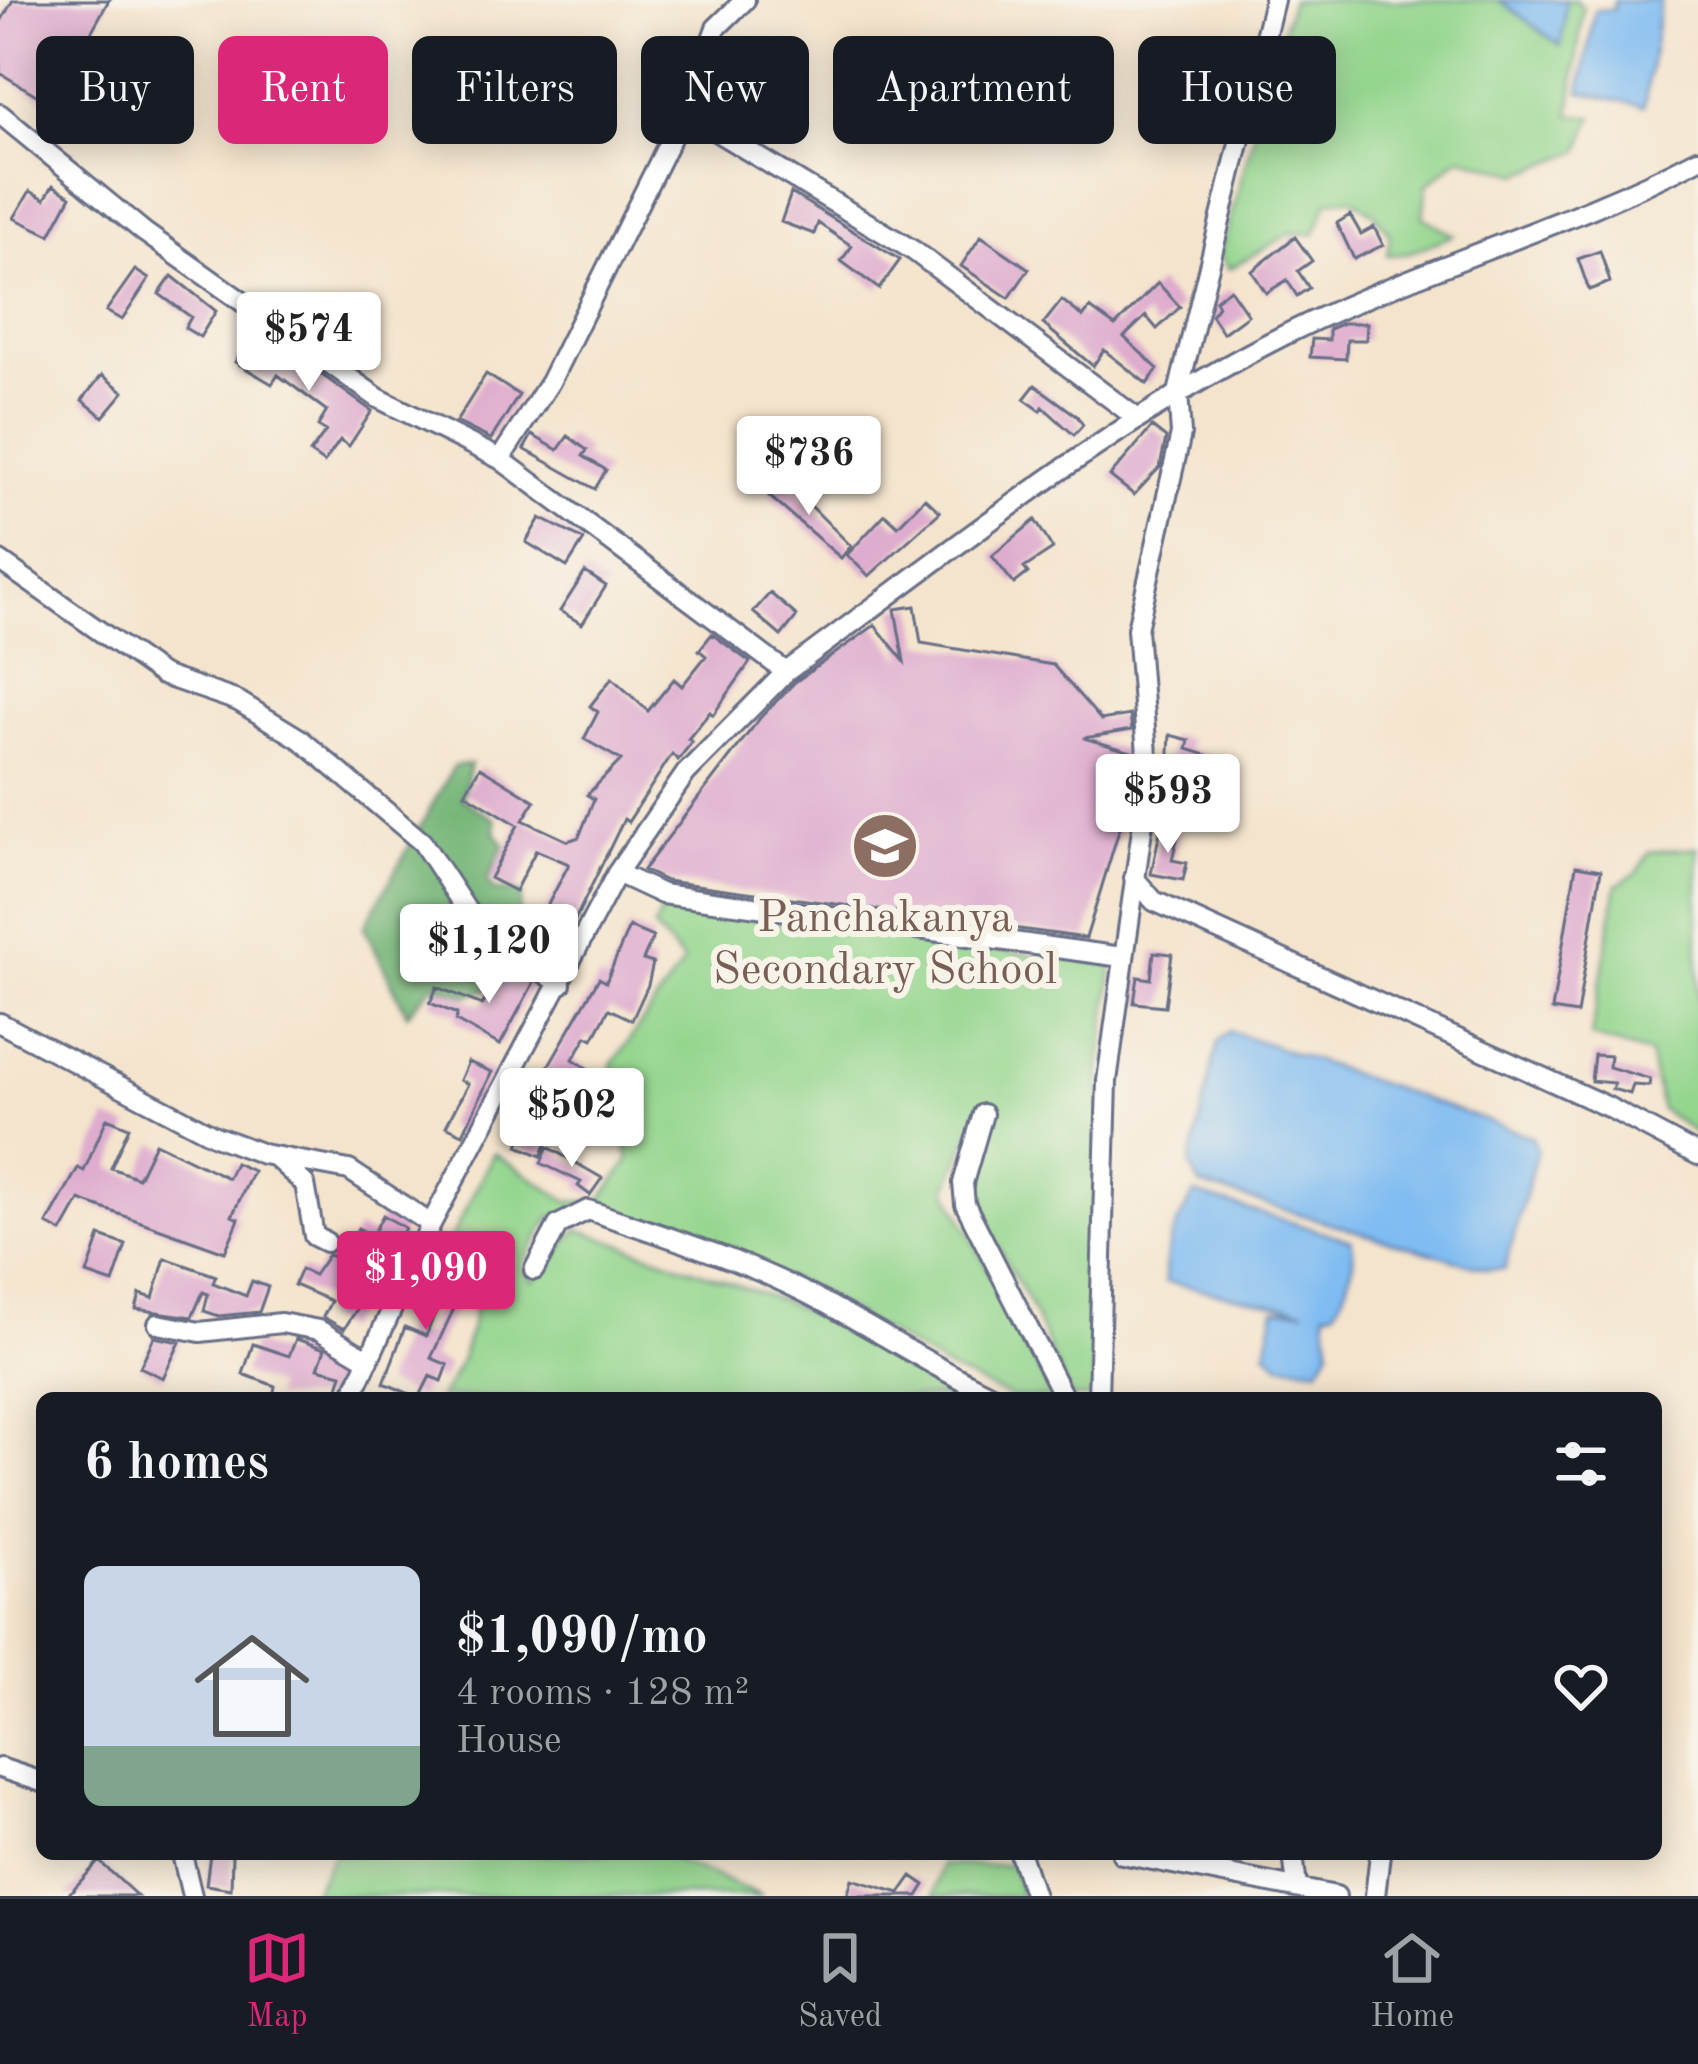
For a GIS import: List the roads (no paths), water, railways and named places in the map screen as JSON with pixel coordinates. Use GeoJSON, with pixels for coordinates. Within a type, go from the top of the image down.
{"type":"FeatureCollection","features":[{"type":"Feature","properties":{"kind":"street"},"geometry":{"type":"LineString","coordinates":[[713,36],[745,0]]}},
{"type":"Feature","properties":{"kind":"street"},"geometry":{"type":"LineString","coordinates":[[1098,1392],[1107,1081],[1149,779],[1137,629],[1181,434],[1178,393],[1274,0]]}},
{"type":"Feature","properties":{"kind":"street"},"geometry":{"type":"LineString","coordinates":[[0,114],[144,232],[378,398],[500,459],[786,672]]}},
{"type":"Feature","properties":{"kind":"street"},"geometry":{"type":"LineString","coordinates":[[500,459],[560,362],[668,144]]}},
{"type":"Feature","properties":{"kind":"street"},"geometry":{"type":"LineString","coordinates":[[737,144],[914,251],[1134,416]]}},
{"type":"Feature","properties":{"kind":"street"},"geometry":{"type":"LineString","coordinates":[[354,1392],[431,1224],[616,873],[686,773],[786,672],[1134,416],[1390,283],[1639,190],[1698,159]]}},
{"type":"Feature","properties":{"kind":"street"},"geometry":{"type":"LineString","coordinates":[[0,561],[162,675],[238,701],[300,740],[422,842],[478,929],[561,985]]}},
{"type":"Feature","properties":{"kind":"street"},"geometry":{"type":"LineString","coordinates":[[616,873],[662,894],[1121,957]]}},
{"type":"Feature","properties":{"kind":"street"},"geometry":{"type":"LineString","coordinates":[[1134,878],[1154,901],[1608,1107],[1698,1155]]}},
{"type":"Feature","properties":{"kind":"street"},"geometry":{"type":"LineString","coordinates":[[2,1030],[215,1136],[271,1155],[349,1170],[431,1224]]}},
{"type":"Feature","properties":{"kind":"street"},"geometry":{"type":"LineString","coordinates":[[983,1114],[963,1184],[965,1204],[1061,1392]]}},
{"type":"Feature","properties":{"kind":"street"},"geometry":{"type":"LineString","coordinates":[[271,1155],[305,1184],[314,1236],[326,1242]]}},
{"type":"Feature","properties":{"kind":"street"},"geometry":{"type":"LineString","coordinates":[[534,1270],[558,1225],[588,1210],[706,1250],[805,1292],[985,1392]]}},
{"type":"Feature","properties":{"kind":"street"},"geometry":{"type":"LineString","coordinates":[[158,1324],[200,1332],[281,1323],[319,1330],[369,1360]]}},
{"type":"Feature","properties":{"kind":"street"},"geometry":{"type":"LineString","coordinates":[[0,1768],[36,1780]]}},
{"type":"Feature","properties":{"kind":"street"},"geometry":{"type":"LineString","coordinates":[[183,1860],[192,1896]]}},
{"type":"Feature","properties":{"kind":"street"},"geometry":{"type":"LineString","coordinates":[[1022,1860],[1034,1896]]}},
{"type":"Feature","properties":{"kind":"street"},"geometry":{"type":"LineString","coordinates":[[1152,1860],[1336,1896]]}},
{"type":"Feature","properties":{"kind":"street"},"geometry":{"type":"LineString","coordinates":[[1295,1860],[1303,1890]]}},
{"type":"Feature","properties":{"kind":"street"},"geometry":{"type":"LineString","coordinates":[[1376,1896],[1379,1860]]}},
{"type":"Feature","properties":{"kind":"water"},"geometry":{"type":"Polygon","coordinates":[[[1499,0],[1566,0],[1561,46],[1502,2],[1499,0]]]}},
{"type":"Feature","properties":{"kind":"water"},"geometry":{"type":"Polygon","coordinates":[[[1614,0],[1661,0],[1644,106],[1580,92],[1595,10],[1614,9],[1614,0]]]}},
{"type":"Feature","properties":{"kind":"water"},"geometry":{"type":"Polygon","coordinates":[[[1230,1031],[1532,1137],[1537,1150],[1505,1269],[1486,1269],[1200,1185],[1190,1165],[1218,1041],[1230,1031]]]}},
{"type":"Feature","properties":{"kind":"water"},"geometry":{"type":"Polygon","coordinates":[[[1195,1194],[1351,1240],[1347,1285],[1335,1310],[1325,1312],[1330,1349],[1319,1368],[1280,1364],[1266,1351],[1275,1309],[1305,1310],[1165,1282],[1172,1235],[1195,1194]]]}},
{"type":"Feature","properties":{"kind":"place","name":"Panchakanya Secondary School"},"geometry":{"type":"Point","coordinates":[885,846]}}]}
